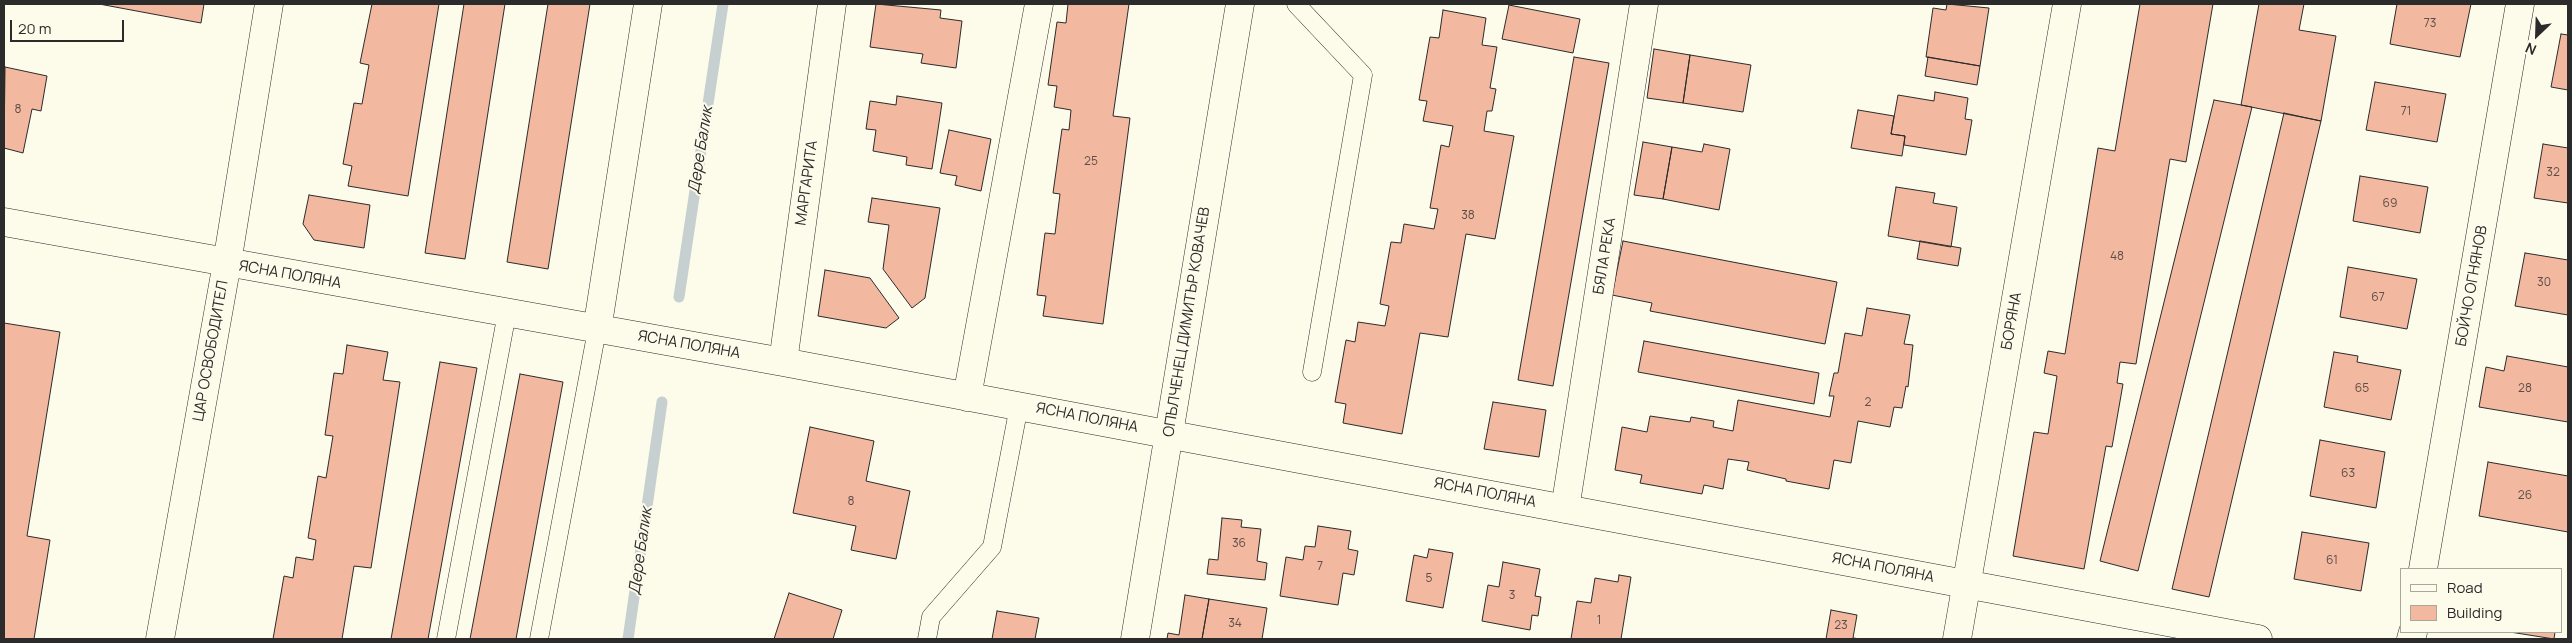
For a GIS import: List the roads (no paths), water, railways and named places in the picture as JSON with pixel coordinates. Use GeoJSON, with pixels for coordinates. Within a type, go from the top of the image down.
{"type":"FeatureCollection","features":[{"type":"Feature","properties":{"kind":"street","name":"ЦАР ОСВОБОДИТЕЛ"},"geometry":{"type":"LineString","coordinates":[[160,639],[269,4]]}},
{"type":"Feature","properties":{"kind":"street"},"geometry":{"type":"LineString","coordinates":[[597,330],[648,4]]}},
{"type":"Feature","properties":{"kind":"street","name":"МАРГАРИТА"},"geometry":{"type":"LineString","coordinates":[[783,362],[832,4]]}},
{"type":"Feature","properties":{"kind":"street"},"geometry":{"type":"LineString","coordinates":[[967,396],[1039,4]]}},
{"type":"Feature","properties":{"kind":"street","name":"ОПЪЛЧЕНЕЦ ДИМИТЪР КОВАЧЕВ"},"geometry":{"type":"LineString","coordinates":[[1135,639],[1240,4]]}},
{"type":"Feature","properties":{"kind":"street","name":"БЯЛА РЕКА"},"geometry":{"type":"LineString","coordinates":[[1566,509],[1644,4]]}},
{"type":"Feature","properties":{"kind":"street","name":"БОРЯНА"},"geometry":{"type":"LineString","coordinates":[[1957,639],[2067,4]]}},
{"type":"Feature","properties":{"kind":"street","name":"БОЙЧО ОГНЯНОВ"},"geometry":{"type":"LineString","coordinates":[[2423,568],[2520,4]]}},
{"type":"Feature","properties":{"kind":"street","name":"ЯСНА ПОЛЯНА"},"geometry":{"type":"LineString","coordinates":[[4,222],[967,396],[2258,639]]}},
{"type":"Feature","properties":{"kind":"lane"},"geometry":{"type":"LineString","coordinates":[[1296,4],[1363,76],[1312,372]]}},
{"type":"Feature","properties":{"kind":"lane"},"geometry":{"type":"LineString","coordinates":[[446,639],[507,314]]}},
{"type":"Feature","properties":{"kind":"lane"},"geometry":{"type":"LineString","coordinates":[[539,639],[597,330]]}},
{"type":"Feature","properties":{"kind":"lane"},"geometry":{"type":"LineString","coordinates":[[927,639],[931,617],[992,547],[1019,406]]}},
{"type":"Feature","properties":{"kind":"waterway","name":"Дере Балик"},"geometry":{"type":"LineString","coordinates":[[679,297],[723,4]]}},
{"type":"Feature","properties":{"kind":"waterway","name":"Дере Балик"},"geometry":{"type":"LineString","coordinates":[[628,639],[662,402]]}}]}
